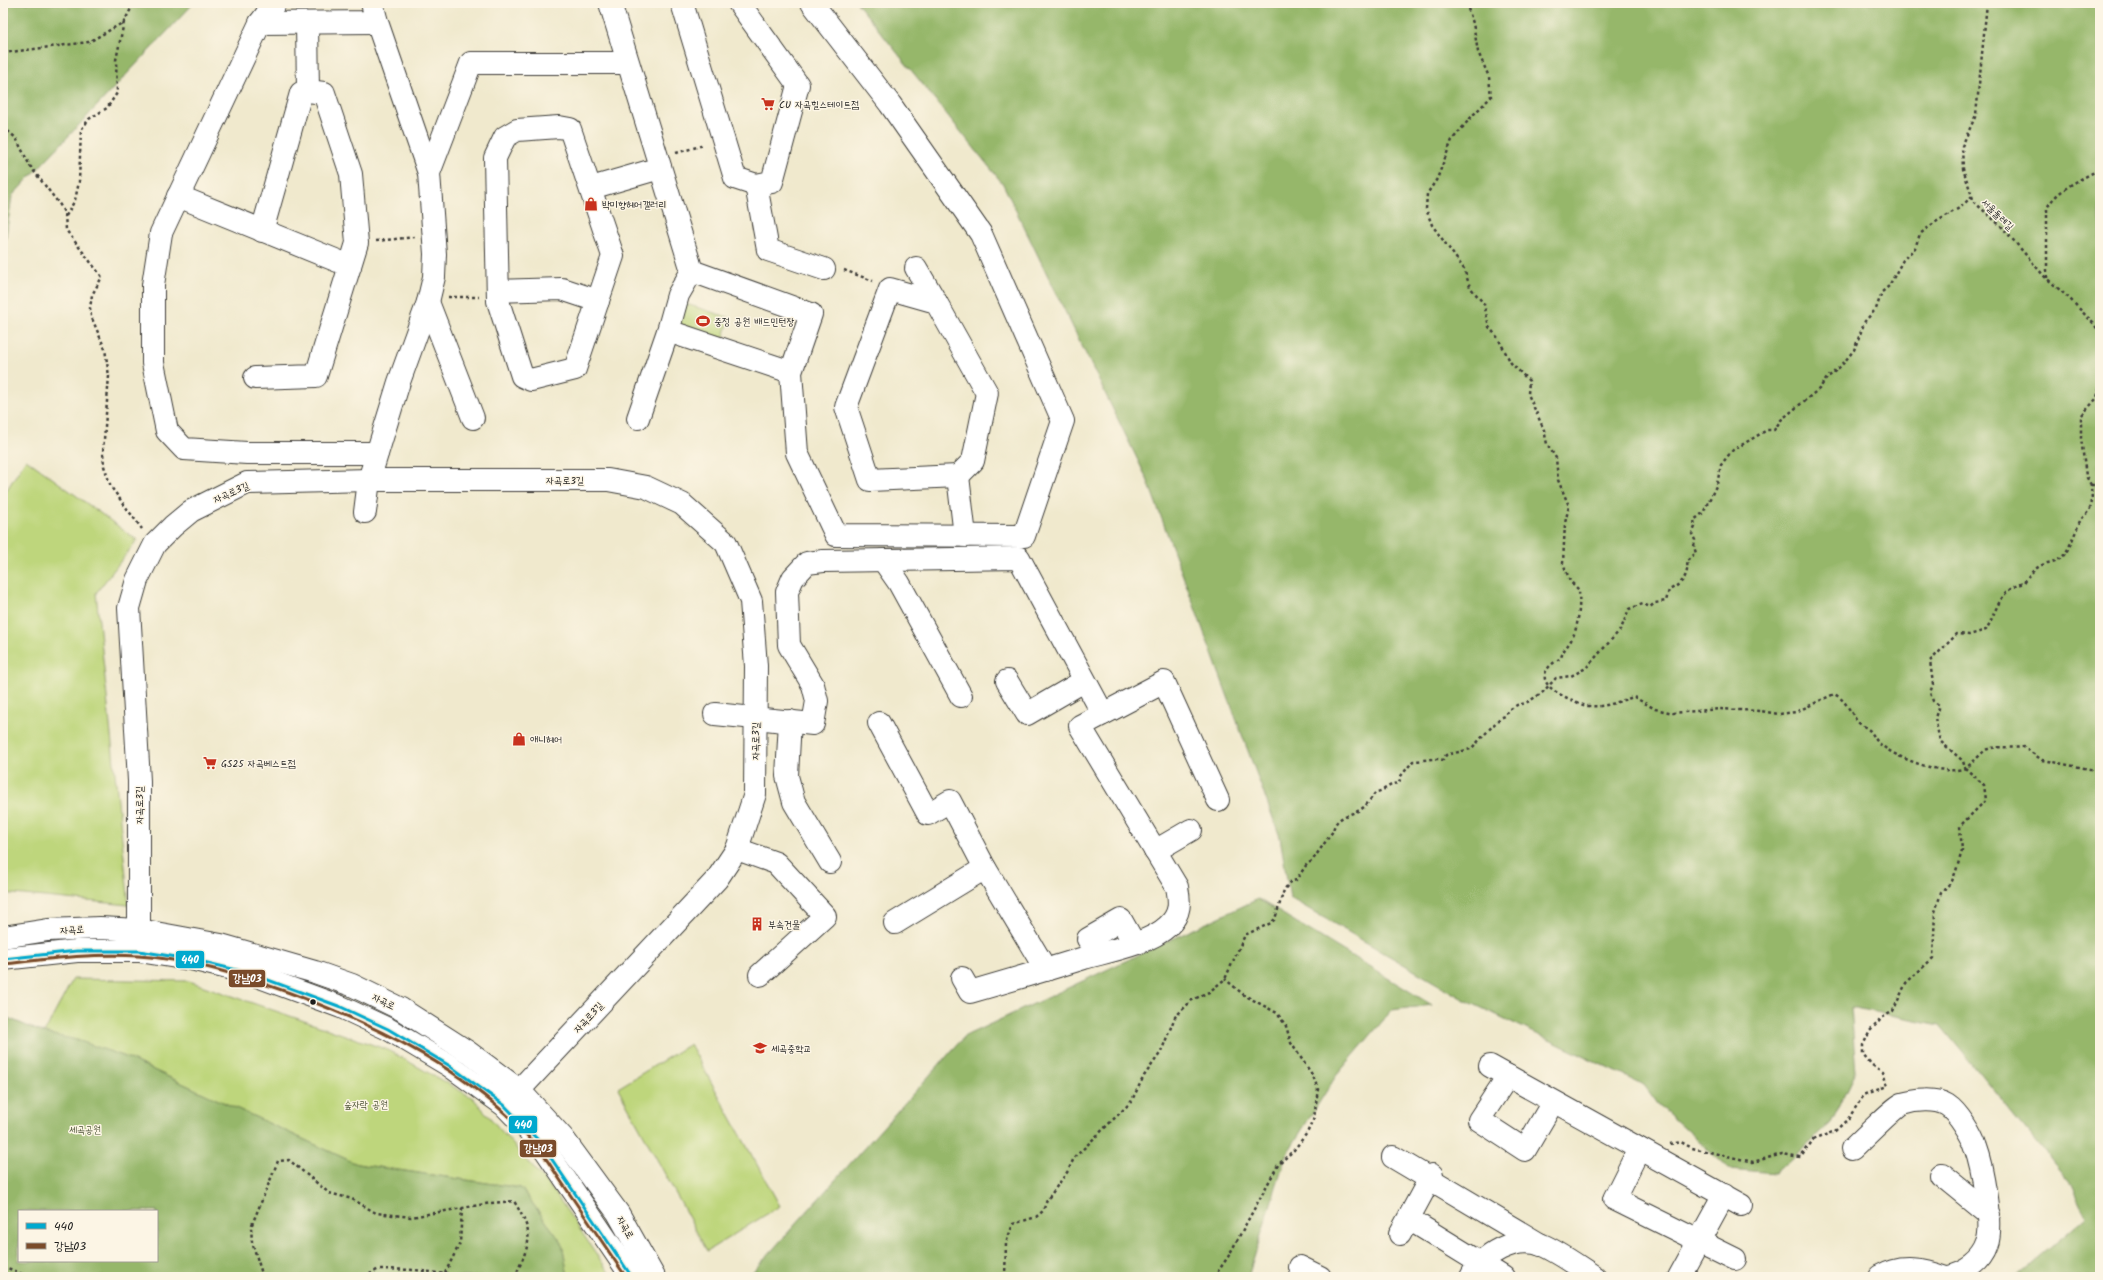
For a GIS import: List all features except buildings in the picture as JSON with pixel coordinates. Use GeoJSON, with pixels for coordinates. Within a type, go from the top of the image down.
{"type":"FeatureCollection","features":[{"type":"Feature","properties":{"kind":"street"},"geometry":{"type":"LineString","coordinates":[[275,3],[260,23],[161,233],[153,285],[153,363],[167,431],[184,450],[247,454],[377,452]]}},
{"type":"Feature","properties":{"kind":"street"},"geometry":{"type":"LineString","coordinates":[[610,3],[627,63],[692,271],[678,295],[668,331],[638,418]]}},
{"type":"Feature","properties":{"kind":"street"},"geometry":{"type":"LineString","coordinates":[[682,3],[735,178],[756,185],[772,182],[798,85],[739,3]]}},
{"type":"Feature","properties":{"kind":"street"},"geometry":{"type":"LineString","coordinates":[[692,271],[811,314],[791,372],[797,453],[836,535],[1024,536],[1063,421],[981,234],[890,104],[812,3]]}},
{"type":"Feature","properties":{"kind":"street"},"geometry":{"type":"LineString","coordinates":[[260,23],[307,24],[375,13],[429,173],[435,254],[434,277],[428,302],[399,382],[377,452],[369,480],[365,512]]}},
{"type":"Feature","properties":{"kind":"street"},"geometry":{"type":"LineString","coordinates":[[307,24],[308,91]]}},
{"type":"Feature","properties":{"kind":"street"},"geometry":{"type":"LineString","coordinates":[[429,173],[471,63],[627,63]]}},
{"type":"Feature","properties":{"kind":"street"},"geometry":{"type":"LineString","coordinates":[[254,378],[316,376],[357,243],[351,174],[324,93],[308,91],[301,93],[262,231]]}},
{"type":"Feature","properties":{"kind":"street"},"geometry":{"type":"LineString","coordinates":[[559,127],[570,129],[591,188],[612,256],[575,369],[531,380],[522,376],[498,301],[490,294],[495,158],[505,137],[517,130],[559,127]]}},
{"type":"Feature","properties":{"kind":"street"},"geometry":{"type":"LineString","coordinates":[[591,188],[660,168]]}},
{"type":"Feature","properties":{"kind":"street"},"geometry":{"type":"LineString","coordinates":[[756,185],[768,250],[824,270]]}},
{"type":"Feature","properties":{"kind":"street"},"geometry":{"type":"LineString","coordinates":[[178,196],[350,266]]}},
{"type":"Feature","properties":{"kind":"street"},"geometry":{"type":"LineString","coordinates":[[916,268],[936,302],[987,392],[973,461],[958,476],[870,480],[846,407],[890,289],[936,302]]}},
{"type":"Feature","properties":{"kind":"street"},"geometry":{"type":"LineString","coordinates":[[490,294],[562,289],[598,301]]}},
{"type":"Feature","properties":{"kind":"street"},"geometry":{"type":"LineString","coordinates":[[428,302],[473,418]]}},
{"type":"Feature","properties":{"kind":"street"},"geometry":{"type":"LineString","coordinates":[[668,331],[791,372]]}},
{"type":"Feature","properties":{"kind":"street"},"geometry":{"type":"LineString","coordinates":[[958,476],[965,536]]}},
{"type":"Feature","properties":{"kind":"street","name":"자곡로3길"},"geometry":{"type":"LineString","coordinates":[[139,941],[139,781],[129,608],[137,580],[155,544],[191,511],[247,483],[369,480],[608,480],[646,487],[682,504],[726,543],[751,601],[756,666],[755,794],[737,849],[717,879],[512,1098]]}},
{"type":"Feature","properties":{"kind":"street"},"geometry":{"type":"LineString","coordinates":[[715,714],[813,724],[817,701],[813,685],[789,645],[787,592],[793,578],[807,563],[883,560],[1019,558],[1103,714]]}},
{"type":"Feature","properties":{"kind":"street"},"geometry":{"type":"LineString","coordinates":[[883,560],[899,583],[961,696]]}},
{"type":"Feature","properties":{"kind":"street"},"geometry":{"type":"LineString","coordinates":[[1007,681],[1027,714],[1084,681]]}},
{"type":"Feature","properties":{"kind":"street"},"geometry":{"type":"LineString","coordinates":[[962,978],[970,992],[1046,970],[1155,935],[1168,925],[1177,915],[1180,902],[1177,887],[1080,726],[1164,682],[1218,800]]}},
{"type":"Feature","properties":{"kind":"street"},"geometry":{"type":"LineString","coordinates":[[790,721],[787,776],[794,802],[830,862]]}},
{"type":"Feature","properties":{"kind":"street"},"geometry":{"type":"LineString","coordinates":[[879,723],[928,814],[950,801],[985,868],[1046,970]]}},
{"type":"Feature","properties":{"kind":"street"},"geometry":{"type":"LineString","coordinates":[[1155,851],[1191,830]]}},
{"type":"Feature","properties":{"kind":"street"},"geometry":{"type":"LineString","coordinates":[[737,849],[776,863],[825,916],[760,974]]}},
{"type":"Feature","properties":{"kind":"street"},"geometry":{"type":"LineString","coordinates":[[895,923],[985,868]]}},
{"type":"Feature","properties":{"kind":"street"},"geometry":{"type":"LineString","coordinates":[[1088,939],[1120,920],[1134,943]]}},
{"type":"Feature","properties":{"kind":"street","name":"자곡로"},"geometry":{"type":"LineString","coordinates":[[3,937],[63,930],[100,928],[195,960],[249,973],[341,1007],[394,1033],[450,1066],[512,1098],[563,1138],[618,1213],[654,1277]]}},
{"type":"Feature","properties":{"kind":"street","name":"자곡로"},"geometry":{"type":"LineString","coordinates":[[3,960],[77,951],[139,941]]}},
{"type":"Feature","properties":{"kind":"street"},"geometry":{"type":"LineString","coordinates":[[1554,1102],[1525,1150],[1479,1120],[1499,1071],[1733,1200],[1700,1242],[1679,1277]]}},
{"type":"Feature","properties":{"kind":"street","name":"자곡로"},"geometry":{"type":"LineString","coordinates":[[512,1098],[540,1142],[632,1277]]}},
{"type":"Feature","properties":{"kind":"street"},"geometry":{"type":"LineString","coordinates":[[1852,1149],[1901,1104],[1926,1100],[1947,1105],[1966,1127],[1976,1148],[1990,1215],[1987,1244],[1977,1261],[1960,1274],[1946,1277],[1923,1269],[1898,1268],[1879,1277]]}},
{"type":"Feature","properties":{"kind":"street"},"geometry":{"type":"LineString","coordinates":[[1645,1152],[1614,1199],[1735,1259]]}},
{"type":"Feature","properties":{"kind":"street"},"geometry":{"type":"LineString","coordinates":[[1393,1157],[1431,1178],[1595,1277]]}},
{"type":"Feature","properties":{"kind":"street"},"geometry":{"type":"LineString","coordinates":[[1941,1175],[1990,1215]]}},
{"type":"Feature","properties":{"kind":"street"},"geometry":{"type":"LineString","coordinates":[[1431,1178],[1404,1226],[1475,1271],[1503,1277]]}},
{"type":"Feature","properties":{"kind":"street"},"geometry":{"type":"LineString","coordinates":[[1475,1271],[1488,1256],[1501,1248],[1517,1243],[1541,1245]]}},
{"type":"Feature","properties":{"kind":"street"},"geometry":{"type":"LineString","coordinates":[[1300,1267],[1320,1277]]}},
{"type":"Feature","properties":{"kind":"path"},"geometry":{"type":"LineString","coordinates":[[65,217],[75,200],[79,182],[81,130],[89,120],[107,108],[117,93],[116,60],[124,22],[134,3]]}},
{"type":"Feature","properties":{"kind":"path"},"geometry":{"type":"LineString","coordinates":[[1466,3],[1474,23],[1478,52],[1490,77],[1491,97],[1473,115],[1452,140],[1437,178],[1427,194],[1426,210],[1432,225],[1464,268],[1470,287],[1484,304],[1489,327],[1498,338],[1511,362],[1530,381],[1528,394],[1544,430],[1547,444],[1556,458],[1558,480],[1569,506],[1565,523],[1563,563],[1570,581],[1579,590],[1576,629],[1570,642],[1563,650],[1561,658],[1552,662],[1545,672],[1543,677],[1548,686],[1556,694],[1587,706],[1609,706],[1634,698],[1655,709],[1673,713],[1719,709],[1760,711],[1779,714],[1796,712],[1834,694],[1842,698],[1857,722],[1870,731],[1880,744],[1891,751],[1924,766],[1954,771],[1965,768],[1978,760],[1987,749],[2002,747],[2013,749],[2024,747],[2042,760],[2095,770],[2100,777]]}},
{"type":"Feature","properties":{"kind":"path","name":"서울둘레길"},"geometry":{"type":"LineString","coordinates":[[1987,3],[1976,116],[1962,146],[1963,169],[1974,202],[2002,227],[2047,279],[2070,298],[2094,324],[2100,333]]}},
{"type":"Feature","properties":{"kind":"path"},"geometry":{"type":"LineString","coordinates":[[3,53],[89,42],[124,22]]}},
{"type":"Feature","properties":{"kind":"path"},"geometry":{"type":"LineString","coordinates":[[3,127],[16,138],[30,166],[60,205],[65,217],[66,230],[102,277],[92,295],[90,308],[91,316],[105,349],[109,376],[103,452],[104,466],[111,487],[145,535],[155,544]]}},
{"type":"Feature","properties":{"kind":"path"},"geometry":{"type":"LineString","coordinates":[[677,153],[706,145]]}},
{"type":"Feature","properties":{"kind":"path"},"geometry":{"type":"LineString","coordinates":[[2047,279],[2047,208],[2050,202],[2064,189],[2100,169]]}},
{"type":"Feature","properties":{"kind":"path"},"geometry":{"type":"LineString","coordinates":[[1005,1277],[1006,1243],[1013,1224],[1036,1217],[1043,1211],[1047,1200],[1068,1171],[1074,1158],[1131,1102],[1144,1076],[1161,1052],[1175,1017],[1192,1000],[1209,992],[1225,979],[1245,935],[1271,923],[1275,919],[1284,890],[1290,882],[1296,880],[1307,864],[1312,861],[1320,847],[1333,831],[1334,826],[1342,817],[1363,808],[1376,792],[1382,792],[1394,783],[1399,783],[1401,776],[1413,761],[1426,761],[1438,758],[1443,760],[1446,755],[1470,749],[1500,718],[1505,716],[1509,710],[1517,705],[1526,703],[1542,693],[1556,678],[1571,676],[1586,668],[1621,629],[1629,609],[1643,604],[1650,608],[1654,603],[1666,601],[1669,590],[1680,585],[1684,580],[1688,569],[1687,561],[1696,553],[1694,547],[1695,540],[1692,534],[1695,527],[1694,520],[1703,514],[1717,484],[1721,465],[1727,457],[1733,450],[1768,430],[1774,430],[1781,420],[1819,389],[1827,378],[1841,366],[1854,350],[1865,321],[1876,309],[1882,292],[1889,286],[1903,260],[1915,248],[1920,234],[1934,223],[1961,207],[1972,196]]}},
{"type":"Feature","properties":{"kind":"path"},"geometry":{"type":"LineString","coordinates":[[373,241],[407,238]]}},
{"type":"Feature","properties":{"kind":"path"},"geometry":{"type":"LineString","coordinates":[[849,272],[875,282]]}},
{"type":"Feature","properties":{"kind":"path"},"geometry":{"type":"LineString","coordinates":[[454,297],[490,294]]}},
{"type":"Feature","properties":{"kind":"path"},"geometry":{"type":"LineString","coordinates":[[1645,1152],[1673,1142],[1681,1142],[1692,1148],[1753,1162],[1782,1154],[1801,1157],[1813,1140],[1835,1131],[1848,1119],[1864,1096],[1888,1086],[1883,1072],[1872,1066],[1863,1054],[1863,1045],[1870,1030],[1882,1018],[1893,1011],[1906,983],[1933,958],[1936,912],[1941,893],[1952,880],[1962,851],[1960,826],[1986,800],[1984,785],[1965,768],[1963,762],[1940,741],[1935,718],[1939,705],[1932,701],[1930,694],[1933,684],[1930,661],[1956,634],[1969,635],[1986,630],[1993,612],[2007,590],[2015,585],[2024,583],[2027,576],[2039,567],[2060,559],[2068,551],[2073,535],[2079,528],[2080,521],[2092,505],[2091,485],[2086,476],[2081,438],[2081,416],[2097,398],[2100,385]]}},
{"type":"Feature","properties":{"kind":"path"},"geometry":{"type":"LineString","coordinates":[[2091,485],[2100,485]]}},
{"type":"Feature","properties":{"kind":"path"},"geometry":{"type":"LineString","coordinates":[[1214,1277],[1228,1257],[1278,1165],[1294,1150],[1307,1133],[1314,1118],[1318,1089],[1313,1076],[1291,1043],[1286,1026],[1277,1013],[1244,995],[1225,979]]}},
{"type":"Feature","properties":{"kind":"path"},"geometry":{"type":"LineString","coordinates":[[263,1277],[252,1242],[251,1227],[278,1161],[289,1160],[329,1193],[352,1199],[376,1213],[411,1217],[514,1201],[526,1222],[530,1236],[516,1276],[509,1273],[497,1277]]}},
{"type":"Feature","properties":{"kind":"path"},"geometry":{"type":"LineString","coordinates":[[445,1273],[460,1243],[462,1208]]}},
{"type":"Feature","properties":{"kind":"path"},"geometry":{"type":"LineString","coordinates":[[3,1266],[29,1277]]}},
{"type":"Feature","properties":{"kind":"path"},"geometry":{"type":"LineString","coordinates":[[364,1277],[379,1269],[415,1270],[468,1277]]}},
{"type":"Feature","properties":{"kind":"green space"},"geometry":{"type":"Polygon","coordinates":[[[3,3],[194,3],[12,196],[3,256],[3,3]]]}},
{"type":"Feature","properties":{"kind":"green space"},"geometry":{"type":"Polygon","coordinates":[[[857,3],[2100,3],[2100,1277],[2016,1277],[2086,1217],[2070,1183],[1940,1025],[1851,1007],[1856,1072],[1831,1123],[1775,1173],[1729,1169],[1658,1104],[1644,1085],[1463,999],[1290,898],[1280,837],[1147,479],[1003,184],[857,3]]]}},
{"type":"Feature","properties":{"kind":"green space","name":"중정 공원 배드민턴장"},"geometry":{"type":"Polygon","coordinates":[[[683,303],[730,318],[723,340],[676,324],[683,303]]]}},
{"type":"Feature","properties":{"kind":"green space"},"geometry":{"type":"Polygon","coordinates":[[[26,459],[137,540],[96,593],[129,905],[3,893],[3,496],[26,459]]]}},
{"type":"Feature","properties":{"kind":"green space"},"geometry":{"type":"Polygon","coordinates":[[[1258,899],[1432,1005],[1392,1010],[1336,1076],[1286,1155],[1248,1277],[748,1277],[965,1036],[1258,899]]]}},
{"type":"Feature","properties":{"kind":"green space","name":"숲자락 공원"},"geometry":{"type":"Polygon","coordinates":[[[73,979],[189,981],[388,1050],[473,1098],[555,1193],[612,1277],[568,1277],[562,1243],[521,1188],[357,1164],[123,1056],[44,1033],[73,979]]]}},
{"type":"Feature","properties":{"kind":"green space","name":"세곡공원"},"geometry":{"type":"Polygon","coordinates":[[[3,1016],[44,1033],[77,1040],[123,1056],[357,1164],[521,1188],[562,1243],[568,1277],[3,1277],[3,1016]]]}},
{"type":"Feature","properties":{"kind":"green space"},"geometry":{"type":"Polygon","coordinates":[[[690,1044],[780,1206],[707,1251],[618,1088],[690,1044]]]}},
{"type":"Feature","properties":{"kind":"transit line","name":"440"},"geometry":{"type":"LineString","coordinates":[[3,959],[77,951],[139,951],[195,960],[249,973],[341,1007],[388,1029],[450,1066],[504,1105],[540,1142],[632,1277]]}},
{"type":"Feature","properties":{"kind":"transit line","name":"강남03"},"geometry":{"type":"LineString","coordinates":[[4,964],[104,955],[138,956],[177,961],[215,969],[290,993],[357,1020],[390,1036],[453,1073],[483,1095],[510,1118],[543,1154],[626,1277]]}},
{"type":"Feature","properties":{"kind":"place","name":"CU 자곡힐스테이트점"},"geometry":{"type":"Point","coordinates":[768,104]}},
{"type":"Feature","properties":{"kind":"place","name":"박미향헤어갤러리"},"geometry":{"type":"Point","coordinates":[591,204]}},
{"type":"Feature","properties":{"kind":"place","name":"중정 공원 배드민턴장"},"geometry":{"type":"Point","coordinates":[703,321]}},
{"type":"Feature","properties":{"kind":"place","name":"애니헤어"},"geometry":{"type":"Point","coordinates":[519,739]}},
{"type":"Feature","properties":{"kind":"place","name":"GS25 자곡베스트점"},"geometry":{"type":"Point","coordinates":[210,763]}},
{"type":"Feature","properties":{"kind":"place","name":"부속건물"},"geometry":{"type":"Point","coordinates":[757,924]}},
{"type":"Feature","properties":{"kind":"place","name":"세곡중학교"},"geometry":{"type":"Point","coordinates":[760,1048]}}]}
